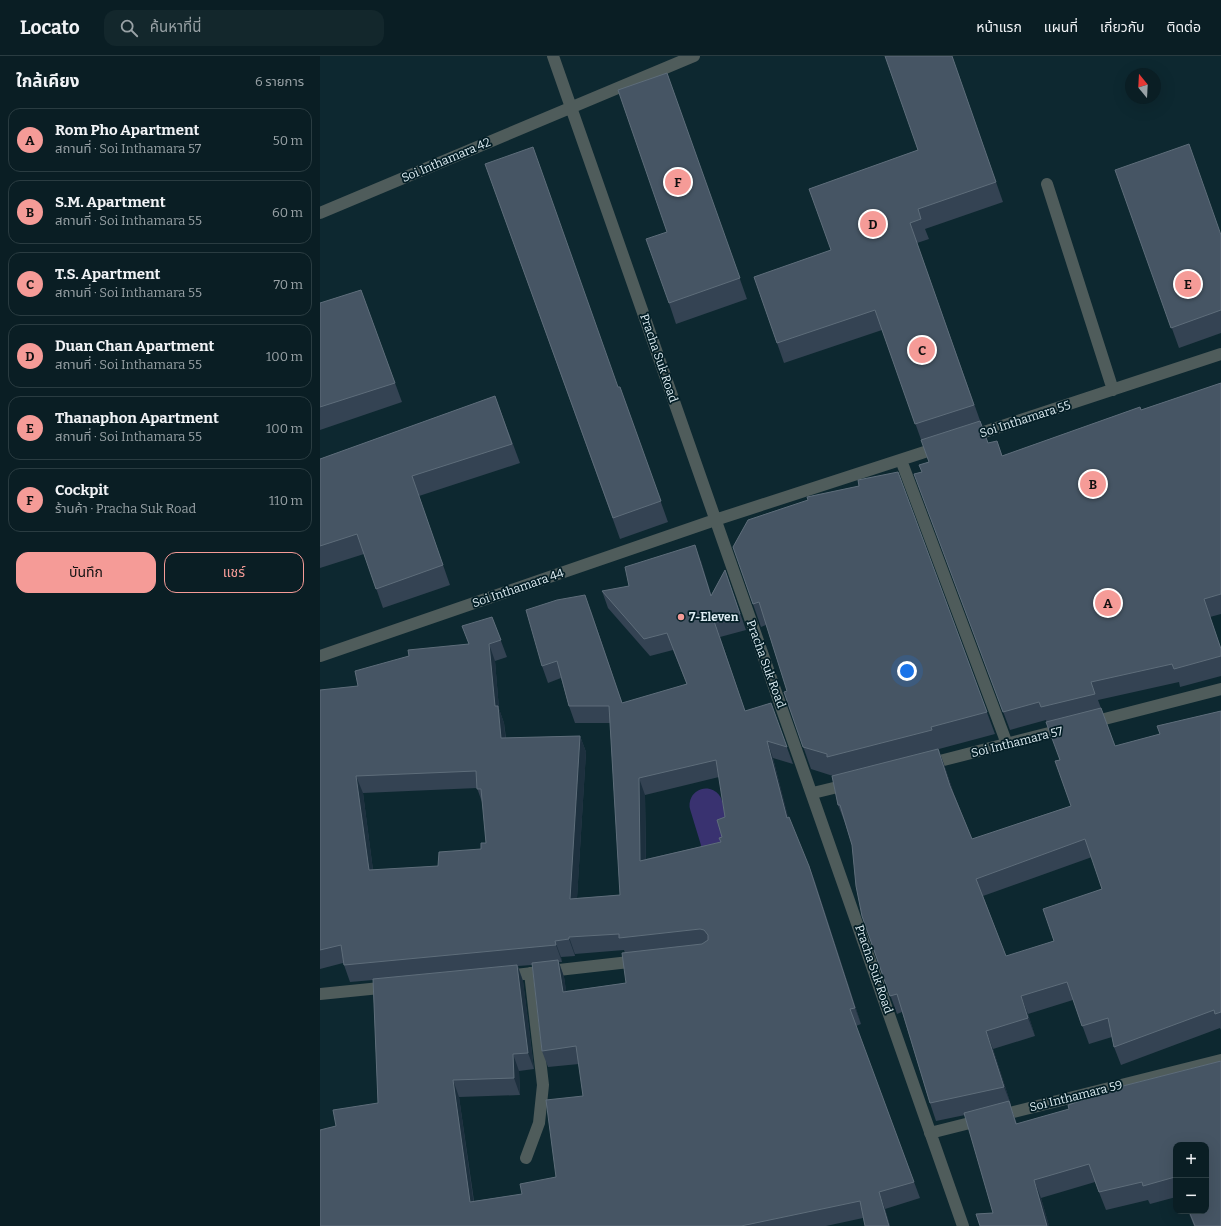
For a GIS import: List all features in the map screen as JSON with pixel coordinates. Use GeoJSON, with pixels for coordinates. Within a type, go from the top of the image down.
{"type":"FeatureCollection","features":[{"type":"Feature","properties":{"kind":"street","name":"Pracha Suk Road"},"geometry":{"type":"LineString","coordinates":[[553,56],[715,520],[813,793],[963,1226]]}},
{"type":"Feature","properties":{"kind":"street","name":"Soi Inthamara 42"},"geometry":{"type":"LineString","coordinates":[[320,213],[571,106],[694,56]]}},
{"type":"Feature","properties":{"kind":"street"},"geometry":{"type":"LineString","coordinates":[[1048,184],[1113,390]]}},
{"type":"Feature","properties":{"kind":"street","name":"Soi Inthamara 55"},"geometry":{"type":"LineString","coordinates":[[715,520],[1221,354]]}},
{"type":"Feature","properties":{"kind":"street"},"geometry":{"type":"LineString","coordinates":[[901,460],[1007,744]]}},
{"type":"Feature","properties":{"kind":"street","name":"Soi Inthamara 44"},"geometry":{"type":"LineString","coordinates":[[320,656],[715,520]]}},
{"type":"Feature","properties":{"kind":"street","name":"Soi Inthamara 57"},"geometry":{"type":"LineString","coordinates":[[917,767],[1221,688]]}},
{"type":"Feature","properties":{"kind":"street"},"geometry":{"type":"LineString","coordinates":[[813,793],[865,780]]}},
{"type":"Feature","properties":{"kind":"street"},"geometry":{"type":"LineString","coordinates":[[491,977],[653,960]]}},
{"type":"Feature","properties":{"kind":"street"},"geometry":{"type":"LineString","coordinates":[[526,1158],[539,1123],[543,1085],[530,973]]}},
{"type":"Feature","properties":{"kind":"street"},"geometry":{"type":"LineString","coordinates":[[320,994],[406,985]]}},
{"type":"Feature","properties":{"kind":"street","name":"Soi Inthamara 59"},"geometry":{"type":"LineString","coordinates":[[930,1133],[1221,1060]]}},
{"type":"Feature","properties":{"kind":"building"},"geometry":{"type":"Polygon","coordinates":[[[885,56],[952,56],[996,182],[918,209],[921,219],[910,223],[974,405],[915,424],[875,310],[777,343],[754,277],[831,250],[809,189],[918,150],[885,56]]]}},
{"type":"Feature","properties":{"kind":"building"},"geometry":{"type":"Polygon","coordinates":[[[667,73],[740,278],[669,303],[646,239],[667,232],[618,90],[667,73]]]}},
{"type":"Feature","properties":{"kind":"building"},"geometry":{"type":"Polygon","coordinates":[[[1189,144],[1221,235],[1221,310],[1171,328],[1115,170],[1189,144]]]}},
{"type":"Feature","properties":{"kind":"building"},"geometry":{"type":"Polygon","coordinates":[[[533,147],[618,387],[620,387],[661,501],[613,518],[485,164],[533,147]]]}},
{"type":"Feature","properties":{"kind":"building"},"geometry":{"type":"Polygon","coordinates":[[[361,290],[395,383],[320,407],[320,303],[361,290]]]}},
{"type":"Feature","properties":{"kind":"building"},"geometry":{"type":"Polygon","coordinates":[[[1221,383],[1221,594],[1204,599],[1221,649],[1221,656],[1174,669],[1172,664],[1091,682],[1095,694],[1041,707],[1039,702],[1003,712],[914,474],[922,472],[919,465],[929,462],[921,440],[980,421],[988,443],[997,441],[1002,456],[1140,407],[1141,410],[1221,383]]]}},
{"type":"Feature","properties":{"kind":"building"},"geometry":{"type":"Polygon","coordinates":[[[495,396],[512,444],[412,476],[443,565],[376,589],[357,534],[320,546],[320,459],[495,396]]]}},
{"type":"Feature","properties":{"kind":"building"},"geometry":{"type":"Polygon","coordinates":[[[898,472],[987,712],[931,727],[932,730],[827,757],[827,754],[803,747],[784,692],[787,691],[759,602],[753,604],[733,547],[748,520],[808,500],[807,497],[859,486],[858,480],[898,472]]]}},
{"type":"Feature","properties":{"kind":"building"},"geometry":{"type":"Polygon","coordinates":[[[695,545],[711,596],[725,570],[740,614],[714,621],[745,711],[771,703],[787,747],[767,741],[787,818],[789,817],[809,866],[855,1008],[850,1009],[914,1182],[879,1192],[889,1226],[865,1226],[860,1201],[741,1226],[320,1226],[320,1130],[336,1126],[333,1110],[378,1103],[373,979],[517,965],[528,1053],[513,1054],[514,1078],[453,1080],[470,1202],[522,1194],[520,1184],[556,1177],[546,1100],[583,1096],[576,1046],[542,1051],[532,963],[558,960],[563,992],[626,983],[622,953],[702,944],[708,940],[708,935],[704,930],[700,929],[619,938],[619,934],[569,937],[569,939],[555,941],[556,945],[344,965],[341,945],[320,950],[320,690],[358,686],[355,671],[409,656],[408,650],[469,644],[462,626],[492,617],[501,640],[489,644],[495,706],[498,706],[501,738],[580,736],[570,899],[620,895],[609,706],[569,706],[557,661],[542,666],[526,610],[557,600],[585,595],[622,703],[687,684],[667,633],[644,639],[602,591],[629,586],[625,567],[695,545]],[[716,760],[639,778],[640,861],[721,842],[719,838],[722,837],[717,820],[725,817],[716,760]],[[476,771],[356,776],[369,870],[438,866],[439,852],[481,849],[481,843],[486,843],[481,789],[477,789],[476,771]]]}},
{"type":"Feature","properties":{"kind":"building"},"geometry":{"type":"Polygon","coordinates":[[[1101,708],[1115,746],[1160,734],[1157,726],[1221,711],[1221,1012],[1215,1014],[1214,1010],[1114,1047],[1108,1018],[1082,1026],[1067,982],[1021,996],[1028,1018],[986,1031],[1004,1087],[930,1103],[897,994],[890,996],[862,916],[856,886],[852,845],[840,805],[838,805],[832,776],[938,749],[950,786],[972,839],[1071,806],[1055,761],[1060,760],[1046,722],[1101,708]],[[1085,839],[976,879],[1006,956],[1054,941],[1043,909],[1102,889],[1085,839]]]}},
{"type":"Feature","properties":{"kind":"building"},"geometry":{"type":"Polygon","coordinates":[[[1221,1061],[1221,1226],[1195,1226],[1190,1214],[1209,1214],[1209,1142],[1173,1142],[1173,1178],[1143,1186],[1142,1182],[1099,1192],[1089,1164],[1034,1180],[1047,1226],[980,1226],[976,1214],[993,1213],[964,1113],[1009,1101],[1016,1124],[1069,1109],[1068,1105],[1123,1086],[1221,1061]]]}},
{"type":"Feature","properties":{"kind":"waterway"},"geometry":{"type":"LineString","coordinates":[[706,805],[727,874],[727,887]]}},
{"type":"Feature","properties":{"kind":"place","name":"Cockpit"},"geometry":{"type":"Point","coordinates":[678,182]}},
{"type":"Feature","properties":{"kind":"place","name":"Duan Chan Apartment"},"geometry":{"type":"Point","coordinates":[873,224]}},
{"type":"Feature","properties":{"kind":"place","name":"Thanaphon Apartment"},"geometry":{"type":"Point","coordinates":[1188,284]}},
{"type":"Feature","properties":{"kind":"place","name":"T.S. Apartment"},"geometry":{"type":"Point","coordinates":[922,350]}},
{"type":"Feature","properties":{"kind":"place","name":"S.M. Apartment"},"geometry":{"type":"Point","coordinates":[1093,484]}},
{"type":"Feature","properties":{"kind":"place","name":"Rom Pho Apartment"},"geometry":{"type":"Point","coordinates":[1108,603]}},
{"type":"Feature","properties":{"kind":"place","name":"7-Eleven"},"geometry":{"type":"Point","coordinates":[681,617]}}]}
